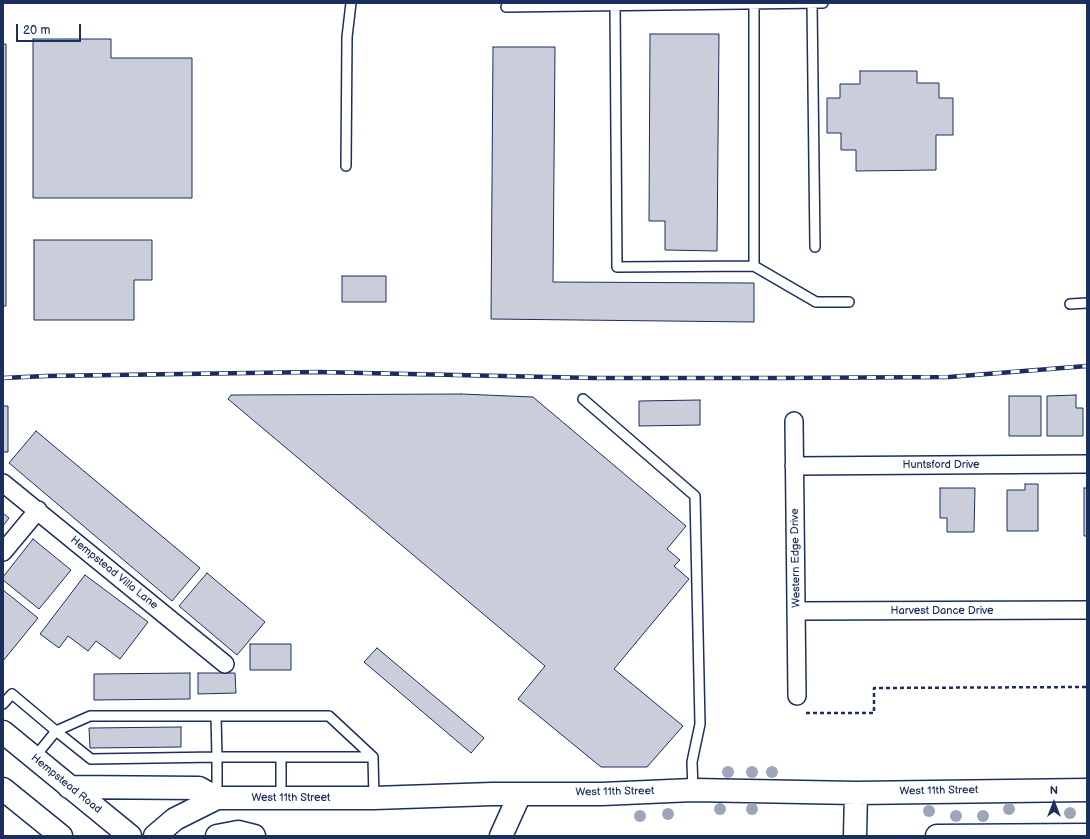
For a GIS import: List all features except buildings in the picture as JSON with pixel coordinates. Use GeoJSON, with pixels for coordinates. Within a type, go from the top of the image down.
{"type":"FeatureCollection","features":[{"type":"Feature","properties":{"kind":"main road","name":"Hempstead Road"},"geometry":{"type":"LineString","coordinates":[[3,732],[130,836]]}},
{"type":"Feature","properties":{"kind":"main road"},"geometry":{"type":"LineString","coordinates":[[69,787],[199,788],[217,798]]}},
{"type":"Feature","properties":{"kind":"main road"},"geometry":{"type":"LineString","coordinates":[[3,789],[61,836]]}},
{"type":"Feature","properties":{"kind":"main road","name":"West 11th Street"},"geometry":{"type":"LineString","coordinates":[[155,836],[174,820],[217,798],[374,798],[492,794],[602,794],[693,790],[856,792],[1087,790]]}},
{"type":"Feature","properties":{"kind":"main road"},"geometry":{"type":"LineString","coordinates":[[855,836],[856,792]]}},
{"type":"Feature","properties":{"kind":"main road"},"geometry":{"type":"LineString","coordinates":[[501,836],[520,794]]}},
{"type":"Feature","properties":{"kind":"main road"},"geometry":{"type":"LineString","coordinates":[[217,836],[238,832],[254,836]]}},
{"type":"Feature","properties":{"kind":"main road"},"geometry":{"type":"LineString","coordinates":[[937,836],[1087,835]]}},
{"type":"Feature","properties":{"kind":"street","name":"Western Edge Drive"},"geometry":{"type":"LineString","coordinates":[[794,421],[797,696]]}},
{"type":"Feature","properties":{"kind":"street","name":"Huntsford Drive"},"geometry":{"type":"LineString","coordinates":[[794,466],[1087,464]]}},
{"type":"Feature","properties":{"kind":"street","name":"Hempstead Villa Lane"},"geometry":{"type":"LineString","coordinates":[[3,483],[225,664]]}},
{"type":"Feature","properties":{"kind":"street"},"geometry":{"type":"LineString","coordinates":[[3,552],[38,510]]}},
{"type":"Feature","properties":{"kind":"street","name":"Harvest Dance Drive"},"geometry":{"type":"LineString","coordinates":[[796,612],[1087,610]]}},
{"type":"Feature","properties":{"kind":"lane"},"geometry":{"type":"LineString","coordinates":[[346,166],[347,37],[351,3]]}},
{"type":"Feature","properties":{"kind":"lane"},"geometry":{"type":"LineString","coordinates":[[812,3],[816,247]]}},
{"type":"Feature","properties":{"kind":"lane"},"geometry":{"type":"LineString","coordinates":[[506,7],[615,4],[823,3]]}},
{"type":"Feature","properties":{"kind":"lane"},"geometry":{"type":"LineString","coordinates":[[615,4],[617,267],[754,266],[816,302],[849,302]]}},
{"type":"Feature","properties":{"kind":"lane"},"geometry":{"type":"LineString","coordinates":[[754,4],[754,266]]}},
{"type":"Feature","properties":{"kind":"lane"},"geometry":{"type":"LineString","coordinates":[[1070,304],[1087,303]]}},
{"type":"Feature","properties":{"kind":"lane"},"geometry":{"type":"LineString","coordinates":[[583,400],[695,496],[700,724],[692,762],[693,790]]}},
{"type":"Feature","properties":{"kind":"lane"},"geometry":{"type":"LineString","coordinates":[[3,704],[12,694],[92,759],[373,757]]}},
{"type":"Feature","properties":{"kind":"lane"},"geometry":{"type":"LineString","coordinates":[[34,758],[56,731],[90,716],[329,716],[373,757],[374,798]]}},
{"type":"Feature","properties":{"kind":"lane"},"geometry":{"type":"LineString","coordinates":[[216,716],[217,798]]}},
{"type":"Feature","properties":{"kind":"lane"},"geometry":{"type":"LineString","coordinates":[[281,757],[281,798]]}},
{"type":"Feature","properties":{"kind":"path"},"geometry":{"type":"LineString","coordinates":[[797,696],[797,714],[874,713],[874,688],[1087,687]]}},
{"type":"Feature","properties":{"kind":"railway"},"geometry":{"type":"LineString","coordinates":[[3,378],[317,372],[594,378],[949,377],[1087,366]]}}]}
